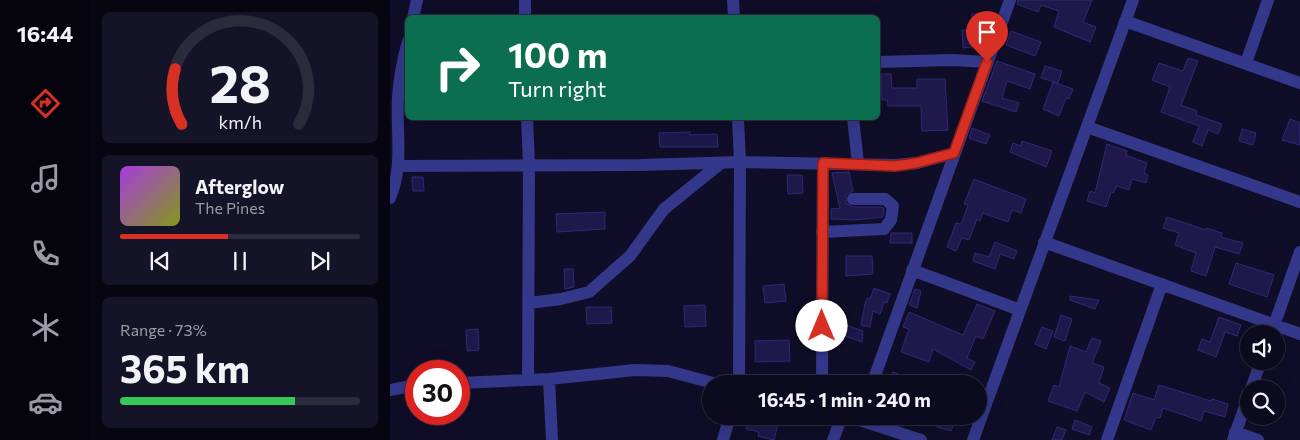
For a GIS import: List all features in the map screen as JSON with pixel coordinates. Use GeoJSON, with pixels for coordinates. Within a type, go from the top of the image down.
{"type":"FeatureCollection","features":[{"type":"Feature","properties":{"kind":"street"},"geometry":{"type":"LineString","coordinates":[[414,15],[417,0]]}},
{"type":"Feature","properties":{"kind":"street"},"geometry":{"type":"LineString","coordinates":[[525,0],[525,15]]}},
{"type":"Feature","properties":{"kind":"street"},"geometry":{"type":"LineString","coordinates":[[733,0],[734,15]]}},
{"type":"Feature","properties":{"kind":"street"},"geometry":{"type":"LineString","coordinates":[[875,375],[1010,0]]}},
{"type":"Feature","properties":{"kind":"street"},"geometry":{"type":"LineString","coordinates":[[973,440],[1133,0]]}},
{"type":"Feature","properties":{"kind":"street"},"geometry":{"type":"LineString","coordinates":[[1246,63],[1268,0]]}},
{"type":"Feature","properties":{"kind":"street"},"geometry":{"type":"LineString","coordinates":[[1125,20],[1300,83]]}},
{"type":"Feature","properties":{"kind":"street"},"geometry":{"type":"LineString","coordinates":[[880,62],[952,60],[987,62]]}},
{"type":"Feature","properties":{"kind":"street"},"geometry":{"type":"LineString","coordinates":[[390,198],[396,183],[399,166],[394,99],[405,63]]}},
{"type":"Feature","properties":{"kind":"street"},"geometry":{"type":"LineString","coordinates":[[527,120],[529,165],[528,380]]}},
{"type":"Feature","properties":{"kind":"street"},"geometry":{"type":"LineString","coordinates":[[738,120],[740,162],[739,375]]}},
{"type":"Feature","properties":{"kind":"street"},"geometry":{"type":"LineString","coordinates":[[853,120],[858,163]]}},
{"type":"Feature","properties":{"kind":"street"},"geometry":{"type":"LineString","coordinates":[[1087,126],[1300,202]]}},
{"type":"Feature","properties":{"kind":"street"},"geometry":{"type":"LineString","coordinates":[[399,166],[630,166],[740,162],[905,165],[954,153]]}},
{"type":"Feature","properties":{"kind":"street"},"geometry":{"type":"LineString","coordinates":[[529,303],[561,299],[589,292],[630,256],[664,209],[721,163]]}},
{"type":"Feature","properties":{"kind":"street"},"geometry":{"type":"LineString","coordinates":[[822,375],[823,163]]}},
{"type":"Feature","properties":{"kind":"street"},"geometry":{"type":"LineString","coordinates":[[822,232],[884,229],[891,220],[893,206],[885,199],[853,199]]}},
{"type":"Feature","properties":{"kind":"street"},"geometry":{"type":"LineString","coordinates":[[1044,242],[1162,284],[1262,325]]}},
{"type":"Feature","properties":{"kind":"street"},"geometry":{"type":"LineString","coordinates":[[1273,325],[1300,252]]}},
{"type":"Feature","properties":{"kind":"street"},"geometry":{"type":"LineString","coordinates":[[912,270],[1020,310]]}},
{"type":"Feature","properties":{"kind":"street"},"geometry":{"type":"LineString","coordinates":[[1108,440],[1162,284]]}},
{"type":"Feature","properties":{"kind":"street"},"geometry":{"type":"LineString","coordinates":[[1285,331],[1300,334]]}},
{"type":"Feature","properties":{"kind":"street"},"geometry":{"type":"LineString","coordinates":[[470,383],[549,379],[649,370],[668,372],[702,380]]}},
{"type":"Feature","properties":{"kind":"street"},"geometry":{"type":"LineString","coordinates":[[549,379],[552,440]]}},
{"type":"Feature","properties":{"kind":"street"},"geometry":{"type":"LineString","coordinates":[[390,390],[405,387]]}},
{"type":"Feature","properties":{"kind":"street"},"geometry":{"type":"LineString","coordinates":[[1240,420],[1234,436],[1258,440]]}},
{"type":"Feature","properties":{"kind":"street"},"geometry":{"type":"LineString","coordinates":[[723,440],[727,425]]}},
{"type":"Feature","properties":{"kind":"street"},"geometry":{"type":"LineString","coordinates":[[833,440],[839,425]]}},
{"type":"Feature","properties":{"kind":"street"},"geometry":{"type":"LineString","coordinates":[[878,425],[921,440]]}},
{"type":"Feature","properties":{"kind":"building"},"geometry":{"type":"Polygon","coordinates":[[[1018,0],[1092,0],[1083,22],[1096,27],[1090,42],[1054,27],[1059,11],[1041,5],[1038,12],[1017,4],[1018,0]]]}},
{"type":"Feature","properties":{"kind":"building"},"geometry":{"type":"Polygon","coordinates":[[[987,13],[988,26],[972,27],[972,14],[987,13]]]}},
{"type":"Feature","properties":{"kind":"building"},"geometry":{"type":"Polygon","coordinates":[[[962,30],[972,30],[972,47],[963,48],[962,30]]]}},
{"type":"Feature","properties":{"kind":"building"},"geometry":{"type":"Polygon","coordinates":[[[1011,31],[1041,42],[1035,56],[1006,45],[1011,31]]]}},
{"type":"Feature","properties":{"kind":"building"},"geometry":{"type":"Polygon","coordinates":[[[1188,58],[1198,61],[1181,105],[1197,111],[1196,115],[1222,124],[1218,134],[1208,130],[1202,146],[1193,142],[1199,126],[1161,112],[1170,87],[1152,80],[1159,63],[1183,71],[1188,58]]]}},
{"type":"Feature","properties":{"kind":"building"},"geometry":{"type":"Polygon","coordinates":[[[997,61],[1035,74],[1030,89],[1007,81],[1002,98],[1019,103],[1016,112],[982,101],[997,61]]]}},
{"type":"Feature","properties":{"kind":"building"},"geometry":{"type":"Polygon","coordinates":[[[1045,66],[1062,71],[1058,83],[1041,78],[1045,66]]]}},
{"type":"Feature","properties":{"kind":"building"},"geometry":{"type":"Polygon","coordinates":[[[881,74],[891,74],[892,88],[917,88],[917,79],[945,79],[948,130],[922,131],[921,106],[888,106],[887,100],[882,100],[881,74]]]}},
{"type":"Feature","properties":{"kind":"building"},"geometry":{"type":"Polygon","coordinates":[[[1053,82],[1073,89],[1069,99],[1066,98],[1059,116],[1043,109],[1053,82]]]}},
{"type":"Feature","properties":{"kind":"building"},"geometry":{"type":"Polygon","coordinates":[[[1290,119],[1300,123],[1300,145],[1282,140],[1290,119]]]}},
{"type":"Feature","properties":{"kind":"building"},"geometry":{"type":"Polygon","coordinates":[[[972,128],[990,135],[986,144],[969,138],[972,128]]]}},
{"type":"Feature","properties":{"kind":"building"},"geometry":{"type":"Polygon","coordinates":[[[1242,129],[1256,133],[1253,145],[1239,141],[1242,129]]]}},
{"type":"Feature","properties":{"kind":"building"},"geometry":{"type":"Polygon","coordinates":[[[690,132],[690,135],[717,134],[718,147],[660,147],[659,133],[690,132]]]}},
{"type":"Feature","properties":{"kind":"building"},"geometry":{"type":"Polygon","coordinates":[[[1022,141],[1052,151],[1046,167],[1010,152],[1013,143],[1021,146],[1022,141]]]}},
{"type":"Feature","properties":{"kind":"building"},"geometry":{"type":"Polygon","coordinates":[[[1107,144],[1127,151],[1126,155],[1147,163],[1144,173],[1148,175],[1146,183],[1132,179],[1129,190],[1116,186],[1114,193],[1111,192],[1106,207],[1087,201],[1090,191],[1095,193],[1107,144]]]}},
{"type":"Feature","properties":{"kind":"building"},"geometry":{"type":"Polygon","coordinates":[[[849,172],[853,191],[846,195],[846,203],[853,207],[882,207],[884,209],[883,217],[855,220],[831,219],[831,209],[840,208],[832,173],[849,172]]]}},
{"type":"Feature","properties":{"kind":"building"},"geometry":{"type":"Polygon","coordinates":[[[787,175],[802,175],[803,193],[788,194],[787,175]]]}},
{"type":"Feature","properties":{"kind":"building"},"geometry":{"type":"Polygon","coordinates":[[[412,177],[423,177],[424,191],[413,191],[412,177]]]}},
{"type":"Feature","properties":{"kind":"building"},"geometry":{"type":"Polygon","coordinates":[[[974,179],[1026,199],[1021,213],[1012,210],[1008,222],[983,213],[980,221],[977,219],[969,240],[962,238],[956,251],[947,247],[956,223],[961,224],[968,205],[964,204],[974,179]]]}},
{"type":"Feature","properties":{"kind":"building"},"geometry":{"type":"Polygon","coordinates":[[[605,212],[605,229],[557,232],[556,214],[605,212]]]}},
{"type":"Feature","properties":{"kind":"building"},"geometry":{"type":"Polygon","coordinates":[[[1167,217],[1206,230],[1206,228],[1222,233],[1221,237],[1243,243],[1239,254],[1215,247],[1206,276],[1191,271],[1196,253],[1175,245],[1179,233],[1163,228],[1167,217]]]}},
{"type":"Feature","properties":{"kind":"building"},"geometry":{"type":"Polygon","coordinates":[[[891,233],[912,233],[912,243],[890,243],[891,233]]]}},
{"type":"Feature","properties":{"kind":"building"},"geometry":{"type":"Polygon","coordinates":[[[995,242],[1017,251],[1014,259],[1000,254],[995,269],[973,261],[975,253],[989,257],[995,242]]]}},
{"type":"Feature","properties":{"kind":"building"},"geometry":{"type":"Polygon","coordinates":[[[846,256],[872,256],[873,274],[846,276],[846,256]]]}},
{"type":"Feature","properties":{"kind":"building"},"geometry":{"type":"Polygon","coordinates":[[[1236,263],[1274,275],[1267,297],[1229,284],[1236,263]]]}},
{"type":"Feature","properties":{"kind":"building"},"geometry":{"type":"Polygon","coordinates":[[[564,269],[573,269],[574,287],[565,289],[564,269]]]}},
{"type":"Feature","properties":{"kind":"building"},"geometry":{"type":"Polygon","coordinates":[[[784,284],[786,301],[765,303],[763,286],[784,284]]]}},
{"type":"Feature","properties":{"kind":"building"},"geometry":{"type":"Polygon","coordinates":[[[874,288],[890,294],[887,303],[884,302],[880,314],[873,311],[870,327],[861,325],[867,298],[870,299],[874,288]]]}},
{"type":"Feature","properties":{"kind":"building"},"geometry":{"type":"Polygon","coordinates":[[[915,289],[921,291],[917,308],[909,305],[915,289]]]}},
{"type":"Feature","properties":{"kind":"building"},"geometry":{"type":"Polygon","coordinates":[[[1070,296],[1099,300],[1095,309],[1070,300],[1070,296]]]}},
{"type":"Feature","properties":{"kind":"building"},"geometry":{"type":"Polygon","coordinates":[[[977,304],[995,311],[983,339],[976,336],[967,358],[975,362],[971,370],[933,349],[929,362],[901,352],[909,329],[903,327],[909,312],[963,335],[977,304]]]}},
{"type":"Feature","properties":{"kind":"building"},"geometry":{"type":"Polygon","coordinates":[[[705,305],[706,326],[685,327],[684,306],[705,305]]]}},
{"type":"Feature","properties":{"kind":"building"},"geometry":{"type":"Polygon","coordinates":[[[586,307],[611,307],[612,323],[587,324],[586,307]]]}},
{"type":"Feature","properties":{"kind":"building"},"geometry":{"type":"Polygon","coordinates":[[[1061,315],[1072,319],[1065,341],[1054,337],[1061,315]]]}},
{"type":"Feature","properties":{"kind":"building"},"geometry":{"type":"Polygon","coordinates":[[[1219,317],[1241,325],[1237,336],[1225,332],[1216,357],[1198,350],[1202,339],[1210,342],[1219,317]]]}},
{"type":"Feature","properties":{"kind":"building"},"geometry":{"type":"Polygon","coordinates":[[[837,322],[863,331],[862,342],[833,332],[837,322]]]}},
{"type":"Feature","properties":{"kind":"building"},"geometry":{"type":"Polygon","coordinates":[[[1042,327],[1053,331],[1046,349],[1035,344],[1042,327]]]}},
{"type":"Feature","properties":{"kind":"building"},"geometry":{"type":"Polygon","coordinates":[[[478,329],[479,350],[467,351],[466,330],[478,329]]]}},
{"type":"Feature","properties":{"kind":"building"},"geometry":{"type":"Polygon","coordinates":[[[1092,338],[1101,341],[1092,363],[1104,367],[1099,383],[1110,388],[1104,402],[1085,392],[1077,411],[1048,401],[1054,385],[1059,387],[1070,346],[1086,352],[1092,338]]]}},
{"type":"Feature","properties":{"kind":"building"},"geometry":{"type":"Polygon","coordinates":[[[789,340],[790,361],[755,362],[755,341],[789,340]]]}},
{"type":"Feature","properties":{"kind":"building"},"geometry":{"type":"Polygon","coordinates":[[[1159,385],[1211,401],[1212,399],[1228,404],[1225,417],[1204,411],[1201,421],[1163,408],[1160,418],[1156,417],[1151,430],[1124,420],[1133,393],[1154,400],[1159,385]]]}},
{"type":"Feature","properties":{"kind":"building"},"geometry":{"type":"Polygon","coordinates":[[[1075,420],[1092,427],[1089,435],[1072,429],[1075,420]]]}},
{"type":"Feature","properties":{"kind":"building"},"geometry":{"type":"Polygon","coordinates":[[[747,425],[778,425],[774,440],[758,436],[759,432],[746,429],[747,425]]]}},
{"type":"Feature","properties":{"kind":"building"},"geometry":{"type":"Polygon","coordinates":[[[938,425],[954,425],[951,431],[937,427],[938,425]]]}},
{"type":"Feature","properties":{"kind":"building"},"geometry":{"type":"Polygon","coordinates":[[[1057,427],[1066,430],[1062,440],[1052,440],[1057,427]]]}},
{"type":"Feature","properties":{"kind":"route"},"geometry":{"type":"LineString","coordinates":[[822,326],[823,163],[895,166],[916,163],[954,153],[987,62]]}}]}
